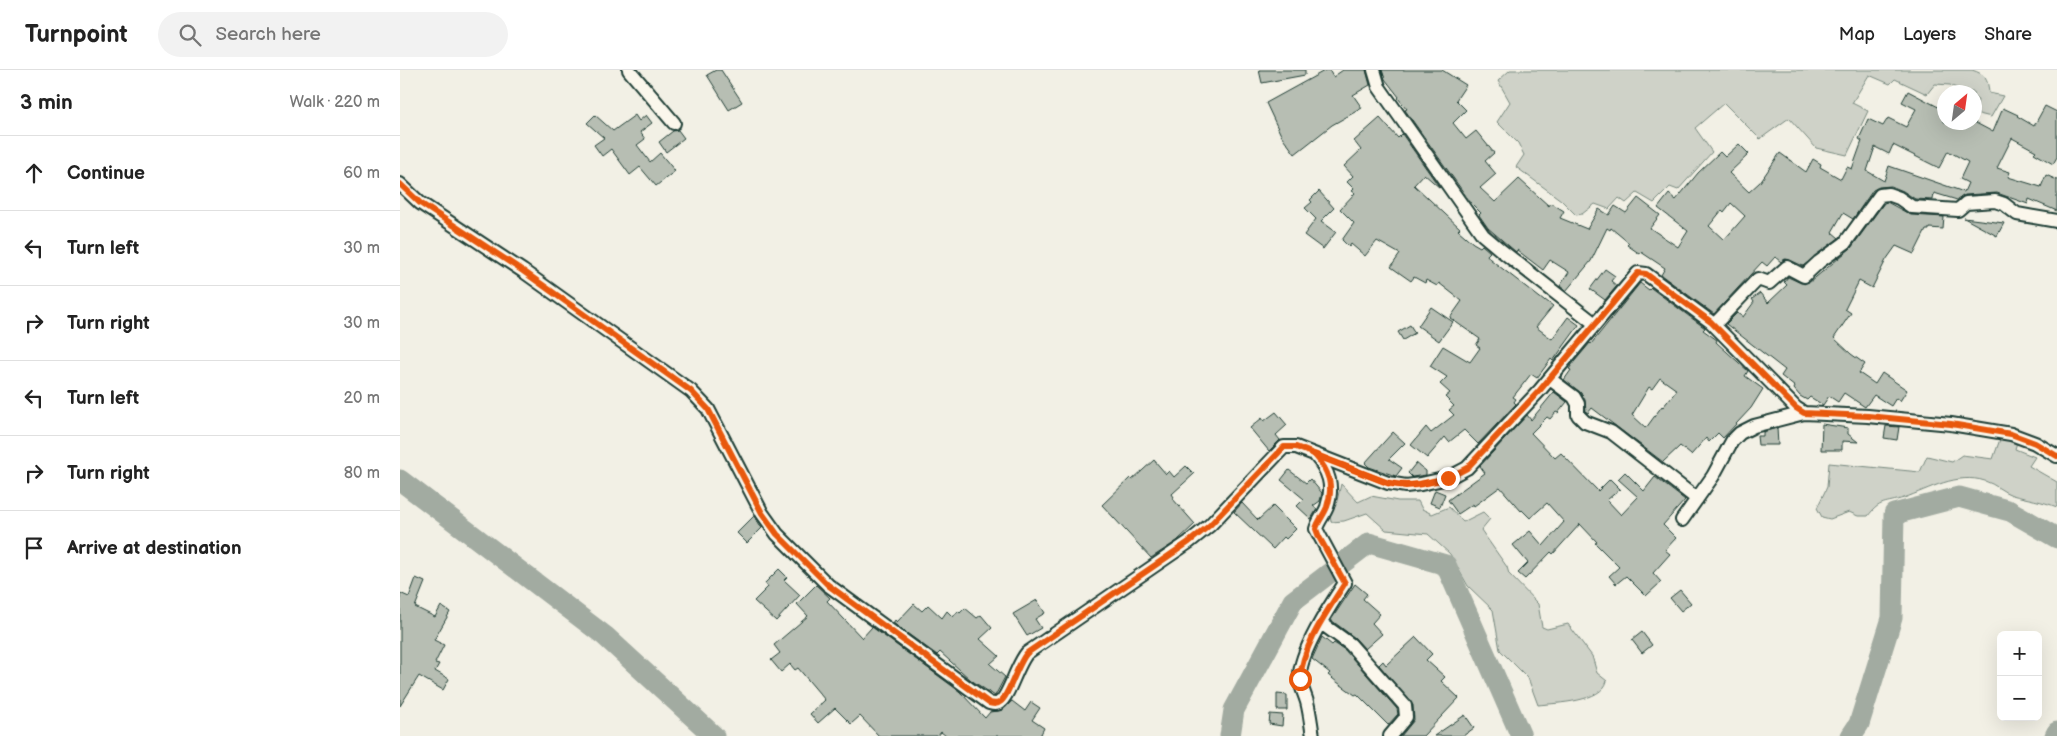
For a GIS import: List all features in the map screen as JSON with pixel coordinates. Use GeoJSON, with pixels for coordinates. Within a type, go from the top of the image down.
{"type":"FeatureCollection","features":[{"type":"Feature","properties":{"kind":"street"},"geometry":{"type":"LineString","coordinates":[[629,70],[674,122]]}},
{"type":"Feature","properties":{"kind":"street"},"geometry":{"type":"LineString","coordinates":[[1374,70],[1380,87],[1483,235],[1594,324]]}},
{"type":"Feature","properties":{"kind":"street"},"geometry":{"type":"LineString","coordinates":[[400,184],[420,203],[523,271],[691,391],[708,409],[762,512],[777,534],[828,585],[989,703],[995,704],[1001,702],[1022,659],[1027,653],[1188,542],[1210,524],[1284,447],[1296,447],[1374,478],[1398,485],[1421,484],[1448,478],[1467,468],[1550,379],[1634,276],[1642,273],[1683,300],[1714,325],[1796,408],[1804,413]]}},
{"type":"Feature","properties":{"kind":"street"},"geometry":{"type":"LineString","coordinates":[[1714,325],[1757,280],[1770,282],[1787,267],[1801,275],[1807,274],[1819,262],[1845,243],[1880,195],[1888,194],[1901,199],[1912,207],[1935,210],[1958,210],[1966,203],[1999,202],[2017,214],[2057,221]]}},
{"type":"Feature","properties":{"kind":"street"},"geometry":{"type":"LineString","coordinates":[[1550,379],[1574,397],[1578,404],[1578,415],[1585,422],[1611,432],[1697,499]]}},
{"type":"Feature","properties":{"kind":"street"},"geometry":{"type":"LineString","coordinates":[[1682,520],[1713,476],[1732,441],[1740,433],[1754,426],[1804,413],[1868,416],[1951,424],[2011,434],[2036,443],[2057,456]]}},
{"type":"Feature","properties":{"kind":"street"},"geometry":{"type":"LineString","coordinates":[[1313,736],[1300,679],[1301,668],[1304,656],[1326,612],[1345,583],[1316,529],[1327,507],[1331,482],[1325,467],[1315,455]]}},
{"type":"Feature","properties":{"kind":"street"},"geometry":{"type":"LineString","coordinates":[[1322,623],[1350,644],[1405,706],[1406,717],[1390,736]]}},
{"type":"Feature","properties":{"kind":"shaded area"},"geometry":{"type":"Polygon","coordinates":[[[1510,70],[1972,70],[1980,73],[1985,78],[1989,93],[2003,96],[1991,117],[1982,115],[1982,85],[1935,84],[1927,94],[1895,79],[1890,84],[1869,75],[1852,103],[1868,111],[1847,155],[1816,148],[1789,118],[1760,139],[1724,103],[1695,128],[1712,152],[1678,190],[1670,187],[1654,203],[1637,193],[1626,203],[1619,198],[1609,209],[1595,204],[1582,214],[1576,215],[1561,200],[1516,167],[1524,155],[1518,143],[1497,122],[1510,102],[1498,81],[1510,70]]]}},
{"type":"Feature","properties":{"kind":"shaded area"},"geometry":{"type":"Polygon","coordinates":[[[2004,428],[2020,432],[2015,449],[2035,457],[2029,466],[2057,482],[2057,507],[2012,495],[1985,481],[1964,479],[1943,483],[1904,498],[1883,503],[1876,507],[1868,516],[1858,516],[1849,512],[1830,519],[1822,517],[1817,508],[1827,487],[1829,463],[1920,472],[1927,456],[1952,462],[1962,455],[1993,459],[2004,428]]]}},
{"type":"Feature","properties":{"kind":"shaded area"},"geometry":{"type":"Polygon","coordinates":[[[1341,484],[1358,502],[1371,496],[1398,501],[1418,501],[1422,509],[1432,514],[1449,507],[1463,522],[1483,512],[1490,519],[1481,530],[1507,567],[1509,574],[1538,604],[1542,627],[1547,629],[1568,624],[1592,656],[1597,673],[1607,681],[1603,688],[1597,693],[1578,700],[1538,705],[1528,678],[1500,650],[1493,610],[1468,586],[1450,554],[1428,534],[1386,530],[1367,513],[1344,521],[1331,522],[1330,515],[1336,505],[1341,484]]]}},
{"type":"Feature","properties":{"kind":"building"},"geometry":{"type":"Polygon","coordinates":[[[716,70],[721,70],[742,102],[729,110],[707,75],[716,70]]]}},
{"type":"Feature","properties":{"kind":"building"},"geometry":{"type":"Polygon","coordinates":[[[1259,70],[1305,70],[1305,75],[1262,83],[1259,70]]]}},
{"type":"Feature","properties":{"kind":"building"},"geometry":{"type":"Polygon","coordinates":[[[1329,70],[1333,77],[1343,70],[1366,70],[1370,85],[1353,95],[1362,108],[1332,125],[1295,154],[1281,135],[1266,103],[1329,70]]]}},
{"type":"Feature","properties":{"kind":"building"},"geometry":{"type":"Polygon","coordinates":[[[1382,70],[1442,70],[1466,85],[1456,100],[1466,110],[1453,123],[1466,139],[1476,131],[1494,153],[1485,161],[1496,174],[1480,188],[1495,202],[1519,179],[1549,206],[1551,203],[1564,211],[1560,218],[1587,229],[1599,209],[1609,215],[1615,206],[1626,213],[1638,198],[1660,215],[1650,228],[1678,247],[1688,231],[1658,208],[1669,194],[1676,200],[1698,173],[1720,152],[1725,157],[1739,144],[1749,154],[1729,173],[1749,192],[1760,182],[1780,153],[1806,172],[1813,159],[1821,164],[1820,167],[1841,179],[1847,167],[1852,169],[1862,141],[1859,139],[1868,119],[1883,126],[1888,118],[1906,127],[1916,109],[1902,102],[1908,91],[1937,106],[1937,130],[1982,130],[1982,126],[1993,132],[2003,108],[2034,126],[2045,106],[2057,112],[2057,157],[2053,164],[2034,153],[2036,151],[2012,138],[1997,168],[2010,172],[2008,177],[2041,187],[2046,175],[2057,180],[2057,211],[2029,199],[2028,204],[1997,193],[1965,195],[1957,200],[1934,193],[1933,200],[1915,199],[1891,186],[1879,187],[1873,190],[1853,219],[1843,213],[1832,232],[1839,238],[1803,266],[1785,259],[1781,262],[1775,257],[1767,266],[1762,262],[1714,314],[1661,275],[1665,268],[1641,252],[1640,254],[1627,245],[1629,243],[1611,228],[1610,230],[1607,228],[1591,261],[1566,291],[1560,286],[1569,272],[1550,260],[1543,270],[1517,250],[1516,252],[1488,228],[1479,215],[1481,213],[1471,203],[1405,110],[1407,109],[1385,79],[1382,70]],[[1893,145],[1889,154],[1875,147],[1867,171],[1884,181],[1889,166],[1964,192],[1968,183],[1960,179],[1968,162],[1948,151],[1939,168],[1893,145]],[[1731,203],[1724,212],[1722,210],[1709,226],[1724,240],[1745,216],[1731,203]]]}},
{"type":"Feature","properties":{"kind":"building"},"geometry":{"type":"Polygon","coordinates":[[[595,115],[613,131],[635,115],[639,121],[646,115],[652,123],[640,132],[645,139],[637,145],[650,162],[660,153],[675,171],[656,186],[640,167],[630,175],[611,149],[602,156],[594,145],[604,138],[587,123],[595,115]]]}},
{"type":"Feature","properties":{"kind":"building"},"geometry":{"type":"Polygon","coordinates":[[[1380,118],[1398,138],[1402,134],[1440,188],[1424,174],[1414,185],[1460,228],[1458,230],[1473,243],[1480,247],[1482,245],[1490,252],[1487,255],[1490,259],[1553,306],[1536,327],[1552,339],[1568,317],[1579,325],[1553,361],[1551,359],[1537,378],[1531,374],[1513,397],[1516,399],[1514,402],[1516,404],[1478,444],[1464,430],[1449,442],[1445,437],[1427,458],[1411,445],[1426,427],[1431,433],[1454,415],[1449,410],[1454,406],[1445,397],[1450,393],[1440,384],[1447,377],[1430,366],[1443,346],[1470,362],[1480,348],[1476,345],[1480,339],[1450,318],[1462,301],[1439,283],[1437,286],[1426,280],[1425,283],[1414,277],[1411,281],[1391,267],[1400,254],[1377,241],[1365,256],[1351,244],[1349,247],[1342,240],[1354,223],[1340,209],[1355,193],[1352,191],[1354,189],[1347,182],[1353,176],[1344,166],[1361,150],[1354,141],[1380,118]]]}},
{"type":"Feature","properties":{"kind":"building"},"geometry":{"type":"Polygon","coordinates":[[[678,130],[684,138],[666,152],[659,142],[673,131],[678,130]]]}},
{"type":"Feature","properties":{"kind":"building"},"geometry":{"type":"Polygon","coordinates":[[[1319,191],[1334,208],[1321,221],[1336,232],[1323,249],[1304,235],[1316,219],[1305,208],[1312,202],[1310,200],[1319,191]]]}},
{"type":"Feature","properties":{"kind":"building"},"geometry":{"type":"Polygon","coordinates":[[[1887,202],[1911,215],[1944,217],[1943,229],[1929,228],[1929,230],[1926,230],[1914,254],[1896,246],[1886,260],[1872,288],[1859,281],[1845,309],[1851,313],[1834,338],[1865,364],[1859,373],[1875,384],[1882,373],[1907,390],[1900,401],[1896,398],[1891,406],[1874,395],[1865,407],[1844,393],[1838,402],[1829,396],[1823,405],[1810,397],[1807,400],[1800,396],[1794,389],[1795,387],[1781,376],[1785,370],[1726,324],[1737,313],[1743,317],[1754,302],[1752,299],[1760,293],[1768,303],[1787,285],[1784,282],[1788,277],[1801,283],[1810,282],[1851,248],[1884,203],[1887,202]]]}},
{"type":"Feature","properties":{"kind":"building"},"geometry":{"type":"Polygon","coordinates":[[[1964,218],[2004,223],[1997,236],[1964,218]]]}},
{"type":"Feature","properties":{"kind":"building"},"geometry":{"type":"Polygon","coordinates":[[[1605,269],[1615,276],[1611,281],[1617,286],[1605,300],[1590,289],[1605,269]]]}},
{"type":"Feature","properties":{"kind":"building"},"geometry":{"type":"Polygon","coordinates":[[[1640,283],[1649,290],[1651,288],[1705,328],[1703,330],[1717,340],[1716,342],[1748,371],[1745,376],[1763,389],[1751,408],[1723,438],[1718,433],[1709,442],[1706,438],[1691,455],[1680,446],[1663,462],[1592,408],[1588,413],[1586,412],[1585,400],[1581,393],[1564,380],[1574,362],[1591,344],[1640,283]],[[1660,378],[1652,389],[1649,387],[1632,415],[1646,428],[1662,406],[1677,390],[1660,378]]]}},
{"type":"Feature","properties":{"kind":"building"},"geometry":{"type":"Polygon","coordinates":[[[1431,307],[1453,322],[1439,341],[1418,326],[1431,307]]]}},
{"type":"Feature","properties":{"kind":"building"},"geometry":{"type":"Polygon","coordinates":[[[1410,325],[1415,333],[1403,340],[1398,332],[1410,325]]]}},
{"type":"Feature","properties":{"kind":"building"},"geometry":{"type":"Polygon","coordinates":[[[1554,392],[1567,402],[1558,413],[1556,412],[1550,419],[1547,417],[1531,433],[1555,458],[1561,453],[1598,491],[1610,479],[1620,489],[1607,500],[1621,515],[1638,497],[1618,479],[1625,472],[1644,491],[1655,477],[1685,500],[1663,525],[1676,538],[1665,550],[1670,554],[1653,573],[1661,582],[1646,596],[1626,576],[1616,584],[1609,576],[1619,567],[1595,543],[1597,542],[1580,524],[1553,554],[1551,552],[1525,579],[1518,573],[1528,563],[1513,545],[1530,531],[1543,546],[1564,522],[1547,503],[1530,518],[1521,511],[1500,487],[1474,506],[1473,504],[1458,514],[1448,500],[1485,473],[1480,466],[1527,415],[1531,420],[1554,392]]]}},
{"type":"Feature","properties":{"kind":"building"},"geometry":{"type":"Polygon","coordinates":[[[1276,412],[1287,425],[1276,435],[1280,440],[1269,451],[1250,428],[1262,418],[1264,421],[1276,412]]]}},
{"type":"Feature","properties":{"kind":"building"},"geometry":{"type":"Polygon","coordinates":[[[1822,424],[1848,428],[1848,434],[1858,442],[1842,441],[1842,450],[1821,450],[1822,424]]]}},
{"type":"Feature","properties":{"kind":"building"},"geometry":{"type":"Polygon","coordinates":[[[1886,426],[1899,427],[1897,440],[1884,438],[1886,426]]]}},
{"type":"Feature","properties":{"kind":"building"},"geometry":{"type":"Polygon","coordinates":[[[1777,428],[1778,445],[1758,445],[1757,436],[1763,436],[1763,432],[1777,428]]]}},
{"type":"Feature","properties":{"kind":"building"},"geometry":{"type":"Polygon","coordinates":[[[1393,432],[1405,443],[1389,459],[1402,468],[1396,476],[1369,467],[1365,463],[1393,432]]]}},
{"type":"Feature","properties":{"kind":"building"},"geometry":{"type":"Polygon","coordinates":[[[1154,460],[1166,474],[1169,471],[1174,477],[1186,466],[1194,474],[1172,494],[1174,497],[1172,498],[1195,524],[1177,541],[1151,558],[1102,505],[1130,478],[1132,480],[1154,460]]]}},
{"type":"Feature","properties":{"kind":"building"},"geometry":{"type":"Polygon","coordinates":[[[1416,463],[1426,471],[1426,475],[1412,477],[1408,473],[1416,463]]]}},
{"type":"Feature","properties":{"kind":"building"},"geometry":{"type":"Polygon","coordinates":[[[1289,470],[1306,483],[1310,479],[1322,493],[1320,501],[1313,506],[1317,509],[1311,519],[1297,506],[1304,499],[1281,480],[1289,470]]]}},
{"type":"Feature","properties":{"kind":"building"},"geometry":{"type":"Polygon","coordinates":[[[1435,490],[1445,494],[1440,507],[1430,503],[1435,490]]]}},
{"type":"Feature","properties":{"kind":"building"},"geometry":{"type":"Polygon","coordinates":[[[1242,503],[1258,520],[1273,506],[1296,529],[1286,539],[1284,537],[1273,549],[1234,512],[1242,503]]]}},
{"type":"Feature","properties":{"kind":"building"},"geometry":{"type":"Polygon","coordinates":[[[754,516],[762,528],[747,543],[737,533],[754,516]]]}},
{"type":"Feature","properties":{"kind":"building"},"geometry":{"type":"Polygon","coordinates":[[[779,569],[787,577],[784,580],[800,595],[776,621],[754,601],[768,587],[765,583],[779,569]]]}},
{"type":"Feature","properties":{"kind":"building"},"geometry":{"type":"Polygon","coordinates":[[[416,578],[425,582],[415,607],[435,617],[441,606],[450,612],[434,640],[444,645],[435,663],[439,664],[435,671],[449,679],[443,690],[419,676],[400,706],[400,593],[409,597],[416,578]]]}},
{"type":"Feature","properties":{"kind":"building"},"geometry":{"type":"Polygon","coordinates":[[[1355,584],[1367,594],[1363,599],[1380,614],[1372,623],[1382,634],[1365,649],[1355,638],[1331,620],[1355,584]]]}},
{"type":"Feature","properties":{"kind":"building"},"geometry":{"type":"Polygon","coordinates":[[[816,585],[830,598],[827,601],[862,638],[872,627],[959,691],[985,718],[990,712],[1002,710],[1012,701],[1025,711],[1031,702],[1040,708],[1032,720],[1044,728],[1040,736],[946,736],[941,732],[938,736],[879,736],[860,716],[851,724],[835,708],[818,723],[810,714],[825,700],[798,668],[795,670],[790,664],[781,672],[771,660],[780,653],[774,645],[808,616],[797,604],[816,585]]]}},
{"type":"Feature","properties":{"kind":"building"},"geometry":{"type":"Polygon","coordinates":[[[1680,590],[1691,603],[1681,611],[1670,598],[1680,590]]]}},
{"type":"Feature","properties":{"kind":"building"},"geometry":{"type":"Polygon","coordinates":[[[1037,600],[1045,613],[1035,619],[1041,628],[1027,636],[1013,614],[1037,600]]]}},
{"type":"Feature","properties":{"kind":"building"},"geometry":{"type":"Polygon","coordinates":[[[914,604],[922,611],[928,605],[942,618],[947,611],[953,617],[958,611],[960,613],[965,608],[977,618],[981,615],[992,628],[980,639],[999,656],[990,664],[1005,677],[995,696],[971,680],[940,652],[937,655],[893,623],[895,620],[897,622],[914,604]]]}},
{"type":"Feature","properties":{"kind":"building"},"geometry":{"type":"Polygon","coordinates":[[[1642,632],[1652,645],[1642,653],[1632,640],[1642,632]]]}},
{"type":"Feature","properties":{"kind":"building"},"geometry":{"type":"Polygon","coordinates":[[[1322,637],[1332,645],[1334,643],[1345,650],[1397,709],[1398,714],[1388,725],[1357,694],[1355,695],[1328,675],[1330,673],[1312,659],[1322,637]]]}},
{"type":"Feature","properties":{"kind":"building"},"geometry":{"type":"Polygon","coordinates":[[[1416,637],[1432,654],[1426,660],[1445,677],[1441,681],[1459,698],[1423,736],[1401,736],[1414,720],[1413,705],[1379,665],[1383,661],[1386,665],[1416,637]]]}},
{"type":"Feature","properties":{"kind":"building"},"geometry":{"type":"Polygon","coordinates":[[[1277,694],[1287,695],[1287,710],[1277,710],[1277,694]]]}},
{"type":"Feature","properties":{"kind":"building"},"geometry":{"type":"Polygon","coordinates":[[[1270,714],[1283,715],[1282,726],[1269,724],[1270,714]]]}},
{"type":"Feature","properties":{"kind":"building"},"geometry":{"type":"Polygon","coordinates":[[[1465,715],[1474,728],[1463,736],[1434,736],[1465,715]]]}},
{"type":"Feature","properties":{"kind":"waterway"},"geometry":{"type":"LineString","coordinates":[[400,480],[605,636],[714,736]]}},
{"type":"Feature","properties":{"kind":"waterway"},"geometry":{"type":"LineString","coordinates":[[1851,736],[1859,724],[1892,618],[1894,514],[1959,497],[2010,511],[2057,538]]}},
{"type":"Feature","properties":{"kind":"waterway"},"geometry":{"type":"LineString","coordinates":[[1230,736],[1234,710],[1293,601],[1369,543],[1446,565],[1521,736]]}},
{"type":"Feature","properties":{"kind":"waterway"},"geometry":{"type":"LineString","coordinates":[[2055,736],[2057,732]]}},
{"type":"Feature","properties":{"kind":"cycle path"},"geometry":{"type":"LineString","coordinates":[[400,184],[420,203],[523,271],[691,391],[708,409],[762,513],[777,534],[828,585],[992,704],[998,704],[1003,699],[1027,653],[1189,542],[1210,525],[1284,447],[1296,447],[1388,483],[1406,486],[1448,478],[1467,468],[1540,390],[1638,273],[1646,274],[1711,322],[1796,408],[1804,413],[1868,416],[1951,424],[2011,434],[2035,443],[2057,456]]}},
{"type":"Feature","properties":{"kind":"route"},"geometry":{"type":"LineString","coordinates":[[1300,679],[1304,656],[1326,612],[1345,583],[1316,529],[1327,507],[1331,482],[1325,467],[1315,455],[1388,483],[1398,485],[1421,484],[1448,478]]}}]}
